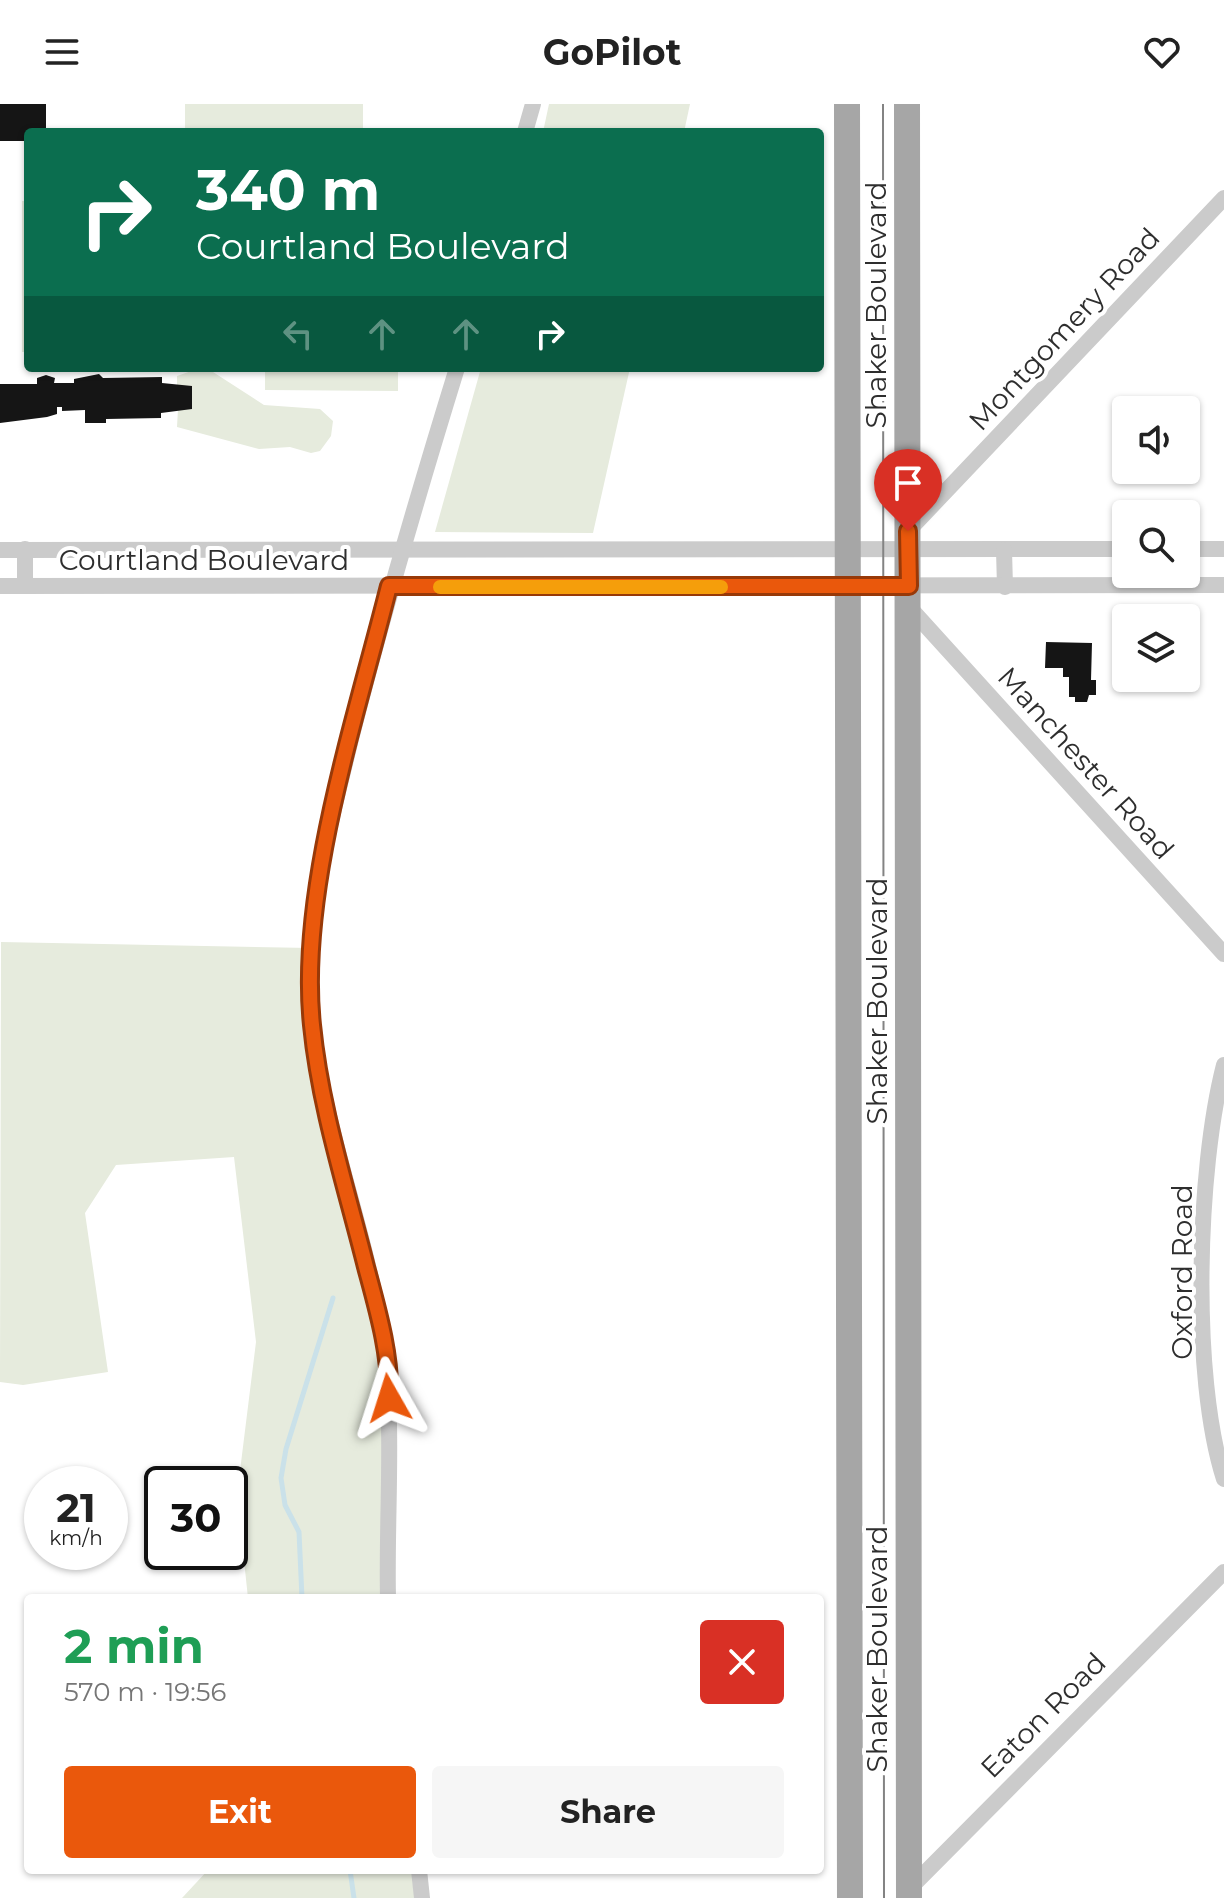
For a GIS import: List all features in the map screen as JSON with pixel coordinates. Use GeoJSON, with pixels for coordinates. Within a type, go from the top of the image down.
{"type":"FeatureCollection","features":[{"type":"Feature","properties":{"kind":"main road","name":"Shaker Boulevard"},"geometry":{"type":"LineString","coordinates":[[847,104],[850,1898]]}},
{"type":"Feature","properties":{"kind":"main road","name":"Shaker Boulevard"},"geometry":{"type":"LineString","coordinates":[[906,1895],[907,104]]}},
{"type":"Feature","properties":{"kind":"street"},"geometry":{"type":"LineString","coordinates":[[526,128],[533,104]]}},
{"type":"Feature","properties":{"kind":"street","name":"Montgomery Road"},"geometry":{"type":"LineString","coordinates":[[908,540],[1224,198]]}},
{"type":"Feature","properties":{"kind":"street"},"geometry":{"type":"LineString","coordinates":[[388,1594],[389,1389],[379,1318],[322,1093],[311,1024],[310,956],[331,821],[389,586],[456,372]]}},
{"type":"Feature","properties":{"kind":"street","name":"Courtland Boulevard"},"geometry":{"type":"LineString","coordinates":[[0,550],[847,550],[908,540],[1004,550],[1112,549]]}},
{"type":"Feature","properties":{"kind":"street"},"geometry":{"type":"LineString","coordinates":[[25,549],[25,586]]}},
{"type":"Feature","properties":{"kind":"street"},"geometry":{"type":"LineString","coordinates":[[1200,549],[1224,549]]}},
{"type":"Feature","properties":{"kind":"street"},"geometry":{"type":"LineString","coordinates":[[1004,550],[1005,587]]}},
{"type":"Feature","properties":{"kind":"street","name":"Courtland Boulevard"},"geometry":{"type":"LineString","coordinates":[[0,586],[848,587],[909,597],[1005,587],[1224,585]]}},
{"type":"Feature","properties":{"kind":"street","name":"Manchester Road"},"geometry":{"type":"LineString","coordinates":[[909,597],[1224,954]]}},
{"type":"Feature","properties":{"kind":"street","name":"Oxford Road"},"geometry":{"type":"LineString","coordinates":[[1224,1065],[1208,1162],[1203,1256],[1207,1364],[1214,1434],[1224,1479]]}},
{"type":"Feature","properties":{"kind":"street","name":"Eaton Road"},"geometry":{"type":"LineString","coordinates":[[906,1895],[1224,1572]]}},
{"type":"Feature","properties":{"kind":"street"},"geometry":{"type":"LineString","coordinates":[[419,1874],[422,1898]]}},
{"type":"Feature","properties":{"kind":"shaded area"},"geometry":{"type":"Polygon","coordinates":[[[185,104],[363,104],[363,128],[185,128],[185,104]]]}},
{"type":"Feature","properties":{"kind":"shaded area"},"geometry":{"type":"Polygon","coordinates":[[[549,104],[690,104],[685,128],[544,128],[549,104]]]}},
{"type":"Feature","properties":{"kind":"shaded area"},"geometry":{"type":"Polygon","coordinates":[[[22,201],[24,201],[24,352],[22,201]]]}},
{"type":"Feature","properties":{"kind":"shaded area"},"geometry":{"type":"Polygon","coordinates":[[[188,372],[213,372],[264,405],[320,409],[333,421],[331,436],[320,451],[311,453],[290,447],[259,449],[177,427],[178,409],[192,409],[192,387],[177,386],[177,376],[188,372]]]}},
{"type":"Feature","properties":{"kind":"shaded area"},"geometry":{"type":"Polygon","coordinates":[[[265,372],[398,372],[398,391],[265,390],[265,372]]]}},
{"type":"Feature","properties":{"kind":"shaded area"},"geometry":{"type":"Polygon","coordinates":[[[480,372],[629,372],[593,533],[435,532],[480,372]]]}},
{"type":"Feature","properties":{"kind":"shaded area"},"geometry":{"type":"Polygon","coordinates":[[[1,942],[311,948],[311,1024],[379,1318],[388,1594],[248,1594],[245,1570],[248,1570],[248,1466],[241,1466],[256,1342],[234,1157],[116,1165],[85,1213],[108,1372],[23,1385],[0,1382],[1,942]]]}},
{"type":"Feature","properties":{"kind":"shaded area"},"geometry":{"type":"Polygon","coordinates":[[[204,1874],[419,1874],[422,1898],[182,1898],[204,1874]]]}},
{"type":"Feature","properties":{"kind":"building"},"geometry":{"type":"Polygon","coordinates":[[[0,104],[46,104],[46,128],[24,128],[24,141],[0,141],[0,104]]]}},
{"type":"Feature","properties":{"kind":"building"},"geometry":{"type":"Polygon","coordinates":[[[99,374],[103,378],[162,377],[162,383],[192,386],[192,409],[161,413],[161,418],[106,419],[106,423],[85,423],[85,410],[62,411],[62,407],[57,407],[57,414],[47,417],[0,423],[0,384],[37,384],[37,378],[46,375],[55,378],[54,383],[74,383],[74,379],[99,374]]]}},
{"type":"Feature","properties":{"kind":"building"},"geometry":{"type":"Polygon","coordinates":[[[1046,642],[1092,643],[1091,680],[1096,680],[1096,695],[1089,695],[1087,702],[1075,702],[1075,697],[1069,697],[1069,677],[1063,677],[1063,668],[1045,668],[1046,642]]]}},
{"type":"Feature","properties":{"kind":"waterway"},"geometry":{"type":"LineString","coordinates":[[302,1594],[299,1532],[285,1505],[281,1478],[286,1449],[333,1298]]}},
{"type":"Feature","properties":{"kind":"waterway"},"geometry":{"type":"LineString","coordinates":[[351,1874],[354,1898]]}},
{"type":"Feature","properties":{"kind":"tram line"},"geometry":{"type":"LineString","coordinates":[[883,104],[884,1898]]}},
{"type":"Feature","properties":{"kind":"slow traffic"},"geometry":{"type":"LineString","coordinates":[[440,587],[721,587]]}},
{"type":"Feature","properties":{"kind":"route"},"geometry":{"type":"LineString","coordinates":[[389,1398],[379,1318],[322,1093],[311,1024],[310,956],[320,876],[331,821],[389,586],[909,586],[908,531]]}}]}
